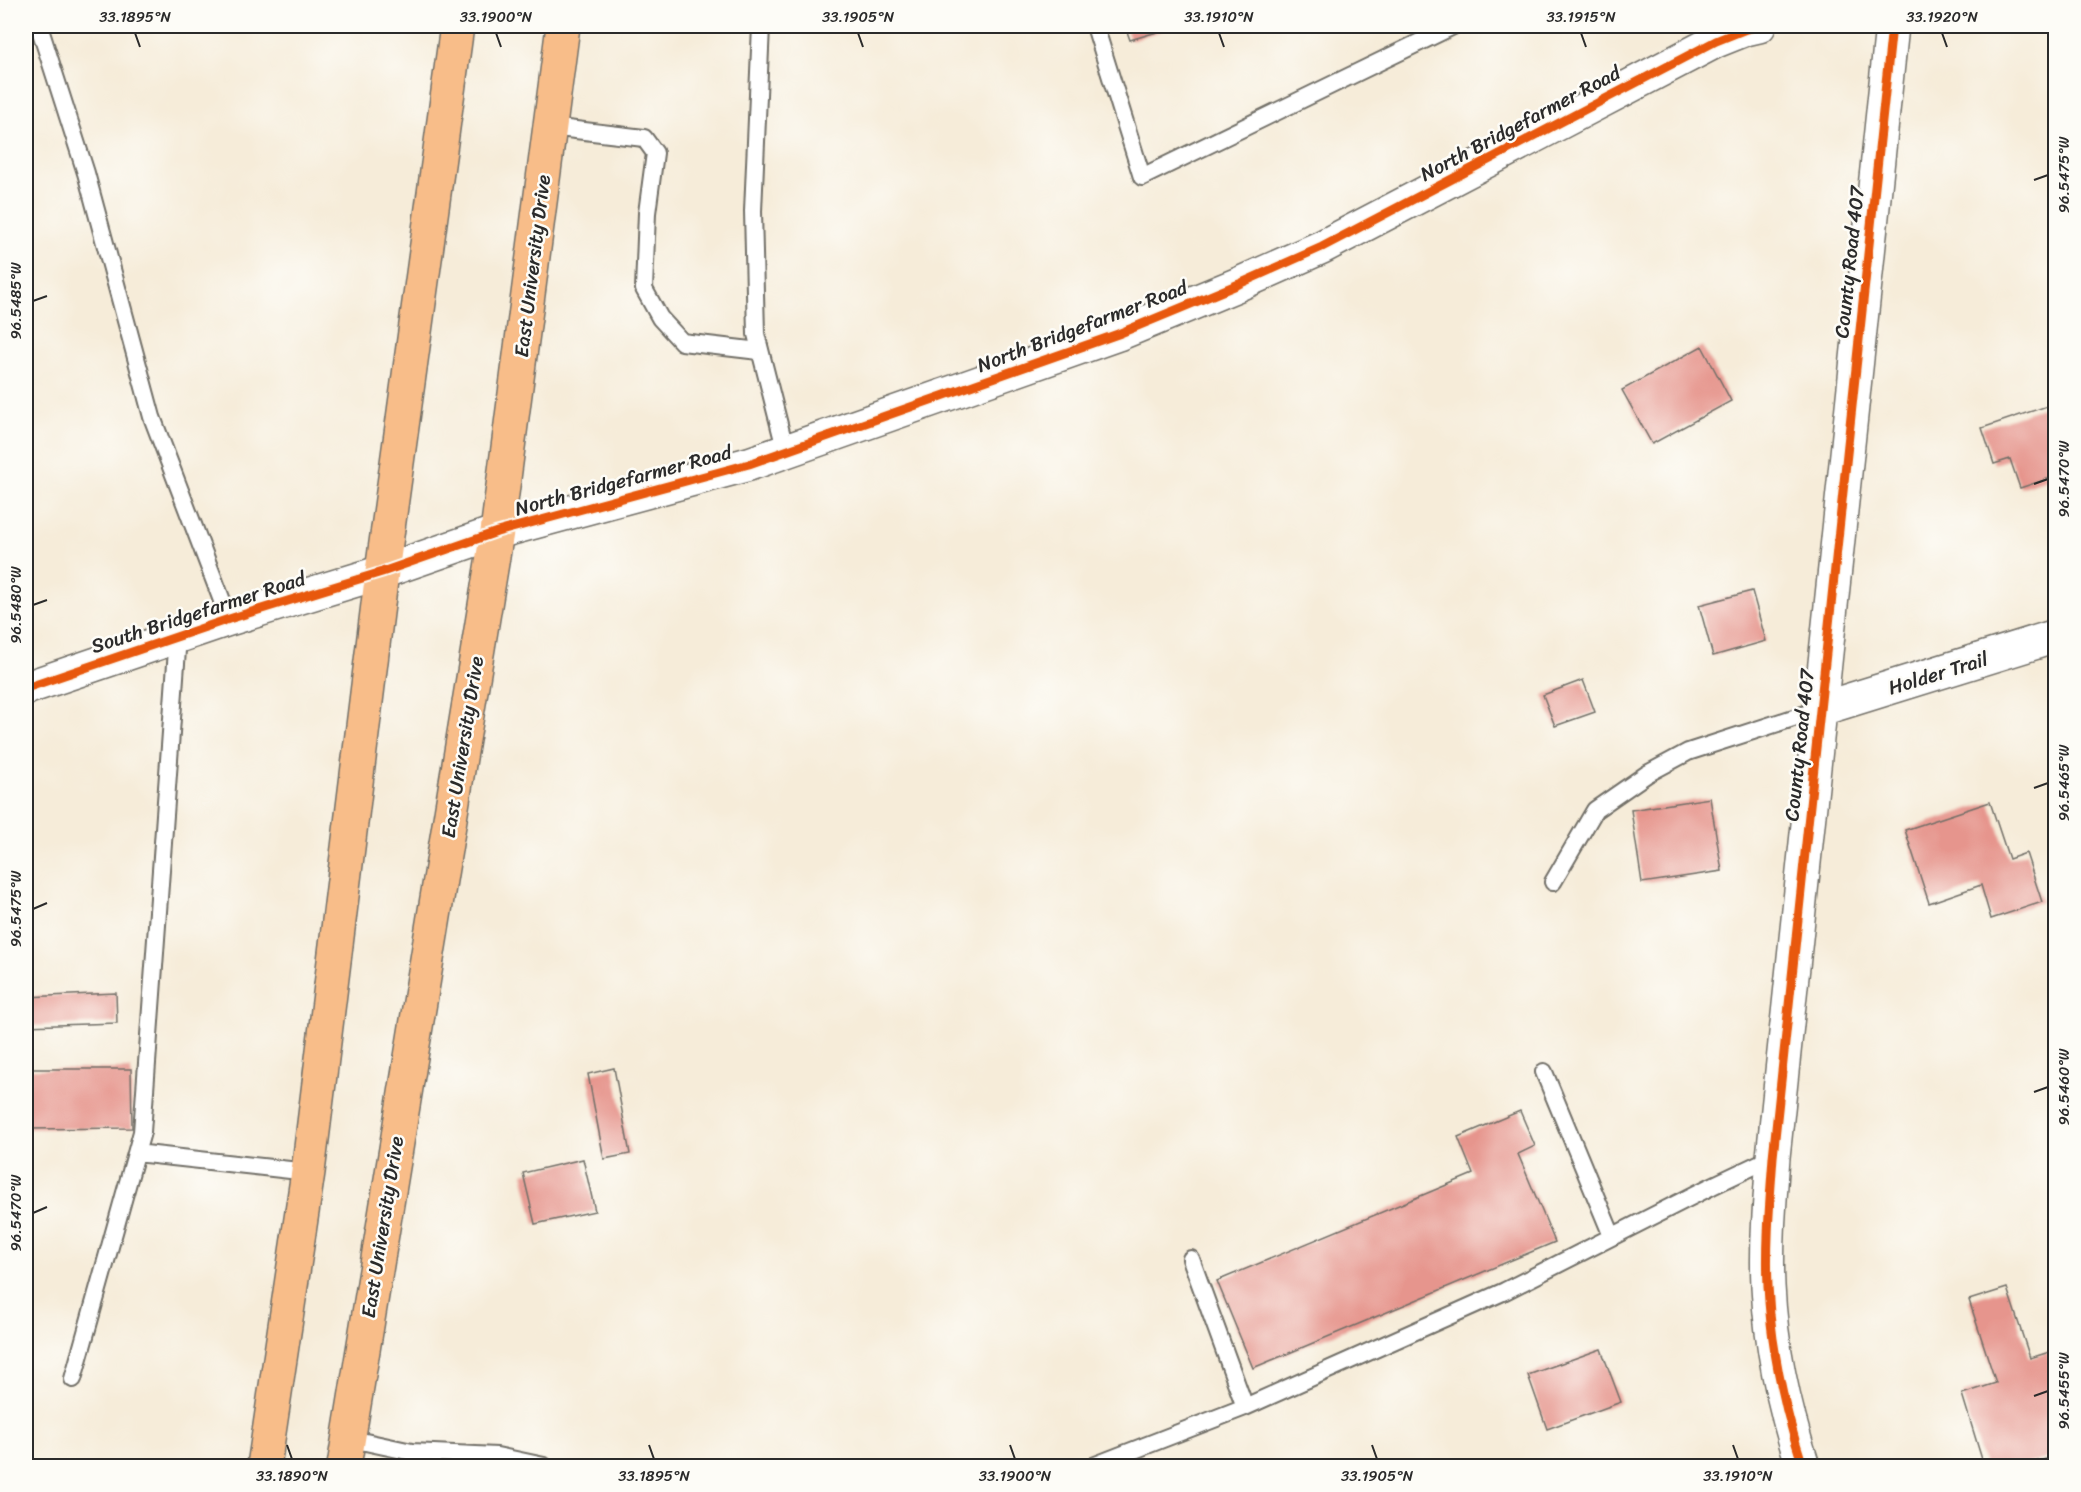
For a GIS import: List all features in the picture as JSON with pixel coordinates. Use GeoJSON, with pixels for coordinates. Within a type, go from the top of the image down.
{"type":"FeatureCollection","features":[{"type":"Feature","properties":{"kind":"highway"},"geometry":{"type":"LineString","coordinates":[[264,1467],[308,1172],[381,572],[457,26]]}},
{"type":"Feature","properties":{"kind":"highway","name":"East University Drive"},"geometry":{"type":"LineString","coordinates":[[346,1452],[497,532],[563,26]]}},
{"type":"Feature","properties":{"kind":"street","name":"North Bridgefarmer Road"},"geometry":{"type":"LineString","coordinates":[[381,572],[497,532],[716,474],[786,452],[1118,334],[1239,284],[1333,241],[1716,41],[1746,28],[1759,26]]}},
{"type":"Feature","properties":{"kind":"street","name":"County Road 407"},"geometry":{"type":"LineString","coordinates":[[1803,1467],[1792,1433],[1773,1343],[1768,1287],[1768,1238],[1773,1157],[1892,26]]}},
{"type":"Feature","properties":{"kind":"street","name":"South Bridgefarmer Road"},"geometry":{"type":"LineString","coordinates":[[26,688],[229,619],[381,572]]}},
{"type":"Feature","properties":{"kind":"street","name":"Holder Trail"},"geometry":{"type":"LineString","coordinates":[[1821,710],[2055,636]]}},
{"type":"Feature","properties":{"kind":"lane"},"geometry":{"type":"LineString","coordinates":[[39,26],[86,173],[152,417],[229,619]]}},
{"type":"Feature","properties":{"kind":"lane"},"geometry":{"type":"LineString","coordinates":[[761,26],[753,211],[756,334],[786,452]]}},
{"type":"Feature","properties":{"kind":"lane"},"geometry":{"type":"LineString","coordinates":[[1095,26],[1142,177],[1453,26]]}},
{"type":"Feature","properties":{"kind":"lane"},"geometry":{"type":"LineString","coordinates":[[550,127],[644,138],[655,153],[647,213],[644,289],[660,318],[682,342],[759,351]]}},
{"type":"Feature","properties":{"kind":"lane"},"geometry":{"type":"LineString","coordinates":[[73,1379],[142,1132],[178,636]]}},
{"type":"Feature","properties":{"kind":"lane"},"geometry":{"type":"LineString","coordinates":[[1553,882],[1595,810],[1647,774],[1688,752],[1821,710]]}},
{"type":"Feature","properties":{"kind":"lane"},"geometry":{"type":"LineString","coordinates":[[1544,1072],[1612,1236]]}},
{"type":"Feature","properties":{"kind":"lane"},"geometry":{"type":"LineString","coordinates":[[136,1153],[308,1172]]}},
{"type":"Feature","properties":{"kind":"lane"},"geometry":{"type":"LineString","coordinates":[[1093,1467],[1245,1407],[1505,1291],[1773,1157]]}},
{"type":"Feature","properties":{"kind":"lane"},"geometry":{"type":"LineString","coordinates":[[1191,1258],[1245,1407]]}},
{"type":"Feature","properties":{"kind":"lane"},"geometry":{"type":"LineString","coordinates":[[346,1452],[497,1456],[544,1467]]}},
{"type":"Feature","properties":{"kind":"building"},"geometry":{"type":"Polygon","coordinates":[[[1125,26],[1177,26],[1130,40],[1125,26]]]}},
{"type":"Feature","properties":{"kind":"building"},"geometry":{"type":"Polygon","coordinates":[[[1702,346],[1731,401],[1652,444],[1622,390],[1702,346]]]}},
{"type":"Feature","properties":{"kind":"building"},"geometry":{"type":"Polygon","coordinates":[[[2056,403],[2056,476],[2020,488],[2010,459],[1994,464],[1982,428],[2056,403]]]}},
{"type":"Feature","properties":{"kind":"building"},"geometry":{"type":"Polygon","coordinates":[[[1752,591],[1766,641],[1713,656],[1699,605],[1752,591]]]}},
{"type":"Feature","properties":{"kind":"building"},"geometry":{"type":"Polygon","coordinates":[[[1583,680],[1595,712],[1555,726],[1543,695],[1583,680]]]}},
{"type":"Feature","properties":{"kind":"building"},"geometry":{"type":"Polygon","coordinates":[[[1710,798],[1722,871],[1642,883],[1631,810],[1710,798]]]}},
{"type":"Feature","properties":{"kind":"building"},"geometry":{"type":"Polygon","coordinates":[[[1990,802],[2009,859],[2026,853],[2042,902],[1991,919],[1981,885],[1929,903],[1905,830],[1990,802]]]}},
{"type":"Feature","properties":{"kind":"building"},"geometry":{"type":"Polygon","coordinates":[[[116,993],[117,1023],[26,1026],[26,997],[116,993]]]}},
{"type":"Feature","properties":{"kind":"building"},"geometry":{"type":"Polygon","coordinates":[[[614,1068],[630,1154],[604,1159],[588,1074],[614,1068]]]}},
{"type":"Feature","properties":{"kind":"building"},"geometry":{"type":"Polygon","coordinates":[[[26,1069],[131,1069],[132,1128],[26,1129],[26,1069]]]}},
{"type":"Feature","properties":{"kind":"building"},"geometry":{"type":"Polygon","coordinates":[[[1520,1111],[1535,1146],[1518,1154],[1555,1242],[1253,1368],[1217,1281],[1473,1174],[1458,1137],[1520,1111]]]}},
{"type":"Feature","properties":{"kind":"building"},"geometry":{"type":"Polygon","coordinates":[[[583,1159],[595,1211],[535,1224],[523,1173],[583,1159]]]}},
{"type":"Feature","properties":{"kind":"building"},"geometry":{"type":"Polygon","coordinates":[[[2007,1288],[2030,1358],[2056,1350],[2056,1456],[2022,1466],[1984,1466],[1962,1394],[1996,1383],[1969,1300],[2007,1288]]]}},
{"type":"Feature","properties":{"kind":"building"},"geometry":{"type":"Polygon","coordinates":[[[1601,1349],[1621,1402],[1547,1429],[1528,1375],[1601,1349]]]}},
{"type":"Feature","properties":{"kind":"cycle path"},"geometry":{"type":"LineString","coordinates":[[26,688],[229,619],[382,572],[497,532],[749,464],[1118,334],[1322,247],[1716,41],[1759,26]]}},
{"type":"Feature","properties":{"kind":"cycle path"},"geometry":{"type":"LineString","coordinates":[[1803,1466],[1784,1400],[1772,1332],[1768,1270],[1770,1205],[1773,1157],[1892,26]]}}]}
